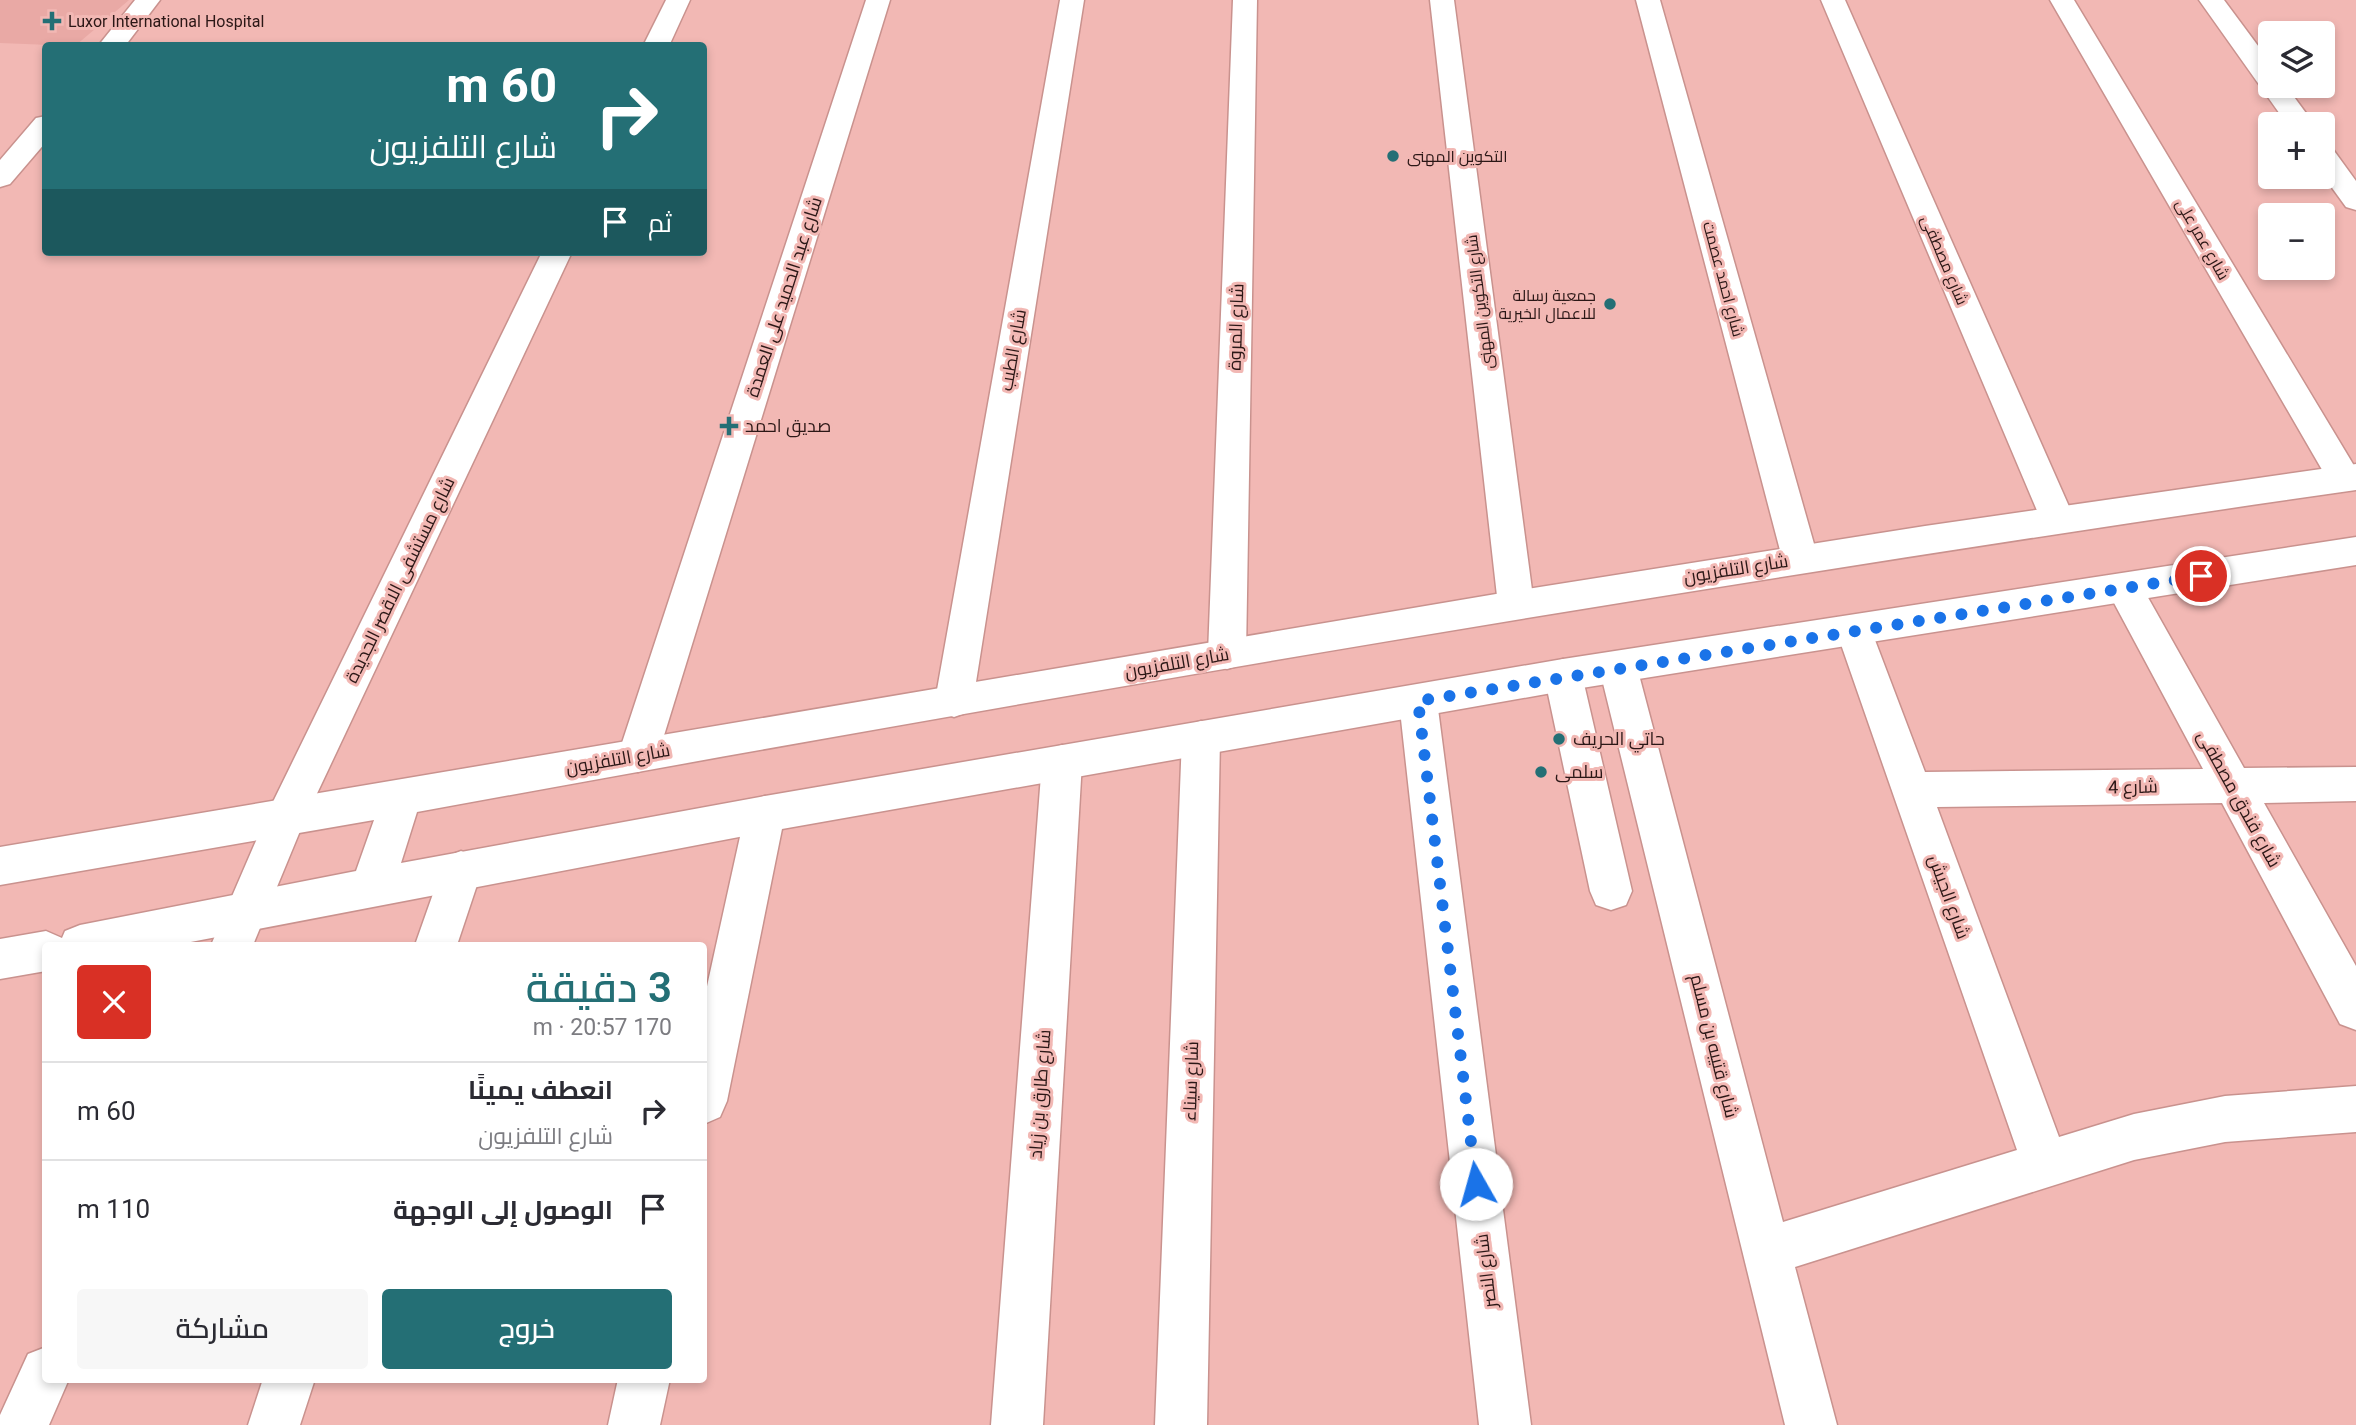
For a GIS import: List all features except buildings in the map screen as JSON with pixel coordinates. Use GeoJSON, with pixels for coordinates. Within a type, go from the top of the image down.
{"type":"FeatureCollection","features":[{"type":"Feature","properties":{"kind":"street"},"geometry":{"type":"LineString","coordinates":[[114,42],[148,0]]}},
{"type":"Feature","properties":{"kind":"street"},"geometry":{"type":"LineString","coordinates":[[658,42],[678,0]]}},
{"type":"Feature","properties":{"kind":"street","name":"شارع عبد الحميد على العمدة"},"geometry":{"type":"LineString","coordinates":[[638,755],[878,0]]}},
{"type":"Feature","properties":{"kind":"street","name":"شارع الطيب"},"geometry":{"type":"LineString","coordinates":[[954,701],[1072,0]]}},
{"type":"Feature","properties":{"kind":"street","name":"شارع المروة"},"geometry":{"type":"LineString","coordinates":[[1227,654],[1245,0]]}},
{"type":"Feature","properties":{"kind":"street","name":"شارع التكوين المهنى"},"geometry":{"type":"LineString","coordinates":[[1442,0],[1516,605]]}},
{"type":"Feature","properties":{"kind":"street","name":"شارع احمد عصمت"},"geometry":{"type":"LineString","coordinates":[[1648,0],[1800,558]]}},
{"type":"Feature","properties":{"kind":"street","name":"شارع مصطفى"},"geometry":{"type":"LineString","coordinates":[[1833,0],[2058,520]]}},
{"type":"Feature","properties":{"kind":"street","name":"شارع عمر على"},"geometry":{"type":"LineString","coordinates":[[2062,0],[2350,478]]}},
{"type":"Feature","properties":{"kind":"street"},"geometry":{"type":"LineString","coordinates":[[2211,0],[2258,65]]}},
{"type":"Feature","properties":{"kind":"street"},"geometry":{"type":"LineString","coordinates":[[0,178],[42,129]]}},
{"type":"Feature","properties":{"kind":"street"},"geometry":{"type":"LineString","coordinates":[[2335,172],[2356,201]]}},
{"type":"Feature","properties":{"kind":"street","name":"شارع مستشفى الاقصر الجديدة"},"geometry":{"type":"LineString","coordinates":[[240,928],[285,819],[555,256]]}},
{"type":"Feature","properties":{"kind":"street","name":"شارع التلفزيون"},"geometry":{"type":"LineString","coordinates":[[0,866],[1800,558],[2350,478]]}},
{"type":"Feature","properties":{"kind":"street"},"geometry":{"type":"LineString","coordinates":[[107,942],[240,928],[372,886],[1062,762],[1563,675],[2356,551]]}},
{"type":"Feature","properties":{"kind":"street","name":"شارع فندق مصطفى"},"geometry":{"type":"LineString","coordinates":[[2124,588],[2356,1009]]}},
{"type":"Feature","properties":{"kind":"street","name":"شارع الجيش"},"geometry":{"type":"LineString","coordinates":[[1854,629],[2045,1164]]}},
{"type":"Feature","properties":{"kind":"street","name":"شارع قتيبه بن مسلم"},"geometry":{"type":"LineString","coordinates":[[1618,667],[1811,1425]]}},
{"type":"Feature","properties":{"kind":"street"},"geometry":{"type":"LineString","coordinates":[[1563,675],[1611,891]]}},
{"type":"Feature","properties":{"kind":"street","name":"شارع النصر"},"geometry":{"type":"LineString","coordinates":[[1418,701],[1505,1425]]}},
{"type":"Feature","properties":{"kind":"street","name":"شارع سيناء"},"geometry":{"type":"LineString","coordinates":[[1181,1425],[1201,738]]}},
{"type":"Feature","properties":{"kind":"street","name":"شارع طارق بن زياد"},"geometry":{"type":"LineString","coordinates":[[1017,1425],[1062,762]]}},
{"type":"Feature","properties":{"kind":"street","name":"شارع 4"},"geometry":{"type":"LineString","coordinates":[[1910,790],[2356,784]]}},
{"type":"Feature","properties":{"kind":"street"},"geometry":{"type":"LineString","coordinates":[[372,886],[402,797]]}},
{"type":"Feature","properties":{"kind":"street"},"geometry":{"type":"LineString","coordinates":[[707,1087],[765,814]]}},
{"type":"Feature","properties":{"kind":"street"},"geometry":{"type":"LineString","coordinates":[[437,942],[461,870]]}},
{"type":"Feature","properties":{"kind":"street"},"geometry":{"type":"LineString","coordinates":[[0,959],[42,952]]}},
{"type":"Feature","properties":{"kind":"street"},"geometry":{"type":"LineString","coordinates":[[1766,1252],[2134,1137],[2225,1119],[2356,1109]]}},
{"type":"Feature","properties":{"kind":"street"},"geometry":{"type":"LineString","coordinates":[[22,1425],[42,1381]]}},
{"type":"Feature","properties":{"kind":"street"},"geometry":{"type":"LineString","coordinates":[[274,1425],[288,1383]]}},
{"type":"Feature","properties":{"kind":"street"},"geometry":{"type":"LineString","coordinates":[[634,1425],[643,1383]]}},
{"type":"Feature","properties":{"kind":"shaded area","name":"Luxor International Hospital"},"geometry":{"type":"Polygon","coordinates":[[[0,0],[129,0],[80,42],[42,42],[42,45],[0,43],[0,0]]]}},
{"type":"Feature","properties":{"kind":"place","name":"Luxor International Hospital"},"geometry":{"type":"Point","coordinates":[52,21]}},
{"type":"Feature","properties":{"kind":"place","name":"التكوين المهنى"},"geometry":{"type":"Point","coordinates":[1393,156]}},
{"type":"Feature","properties":{"kind":"place","name":"جمعية رسالة للاعمال الخيرية"},"geometry":{"type":"Point","coordinates":[1610,304]}},
{"type":"Feature","properties":{"kind":"place","name":"صديق احمد"},"geometry":{"type":"Point","coordinates":[729,426]}},
{"type":"Feature","properties":{"kind":"place","name":"حاتي الحريف"},"geometry":{"type":"Point","coordinates":[1559,739]}},
{"type":"Feature","properties":{"kind":"place","name":"سلمى"},"geometry":{"type":"Point","coordinates":[1541,772]}},
{"type":"Feature","properties":{"kind":"route"},"geometry":{"type":"LineString","coordinates":[[1476,1184],[1418,701],[1563,675],[2201,576]]}}]}
